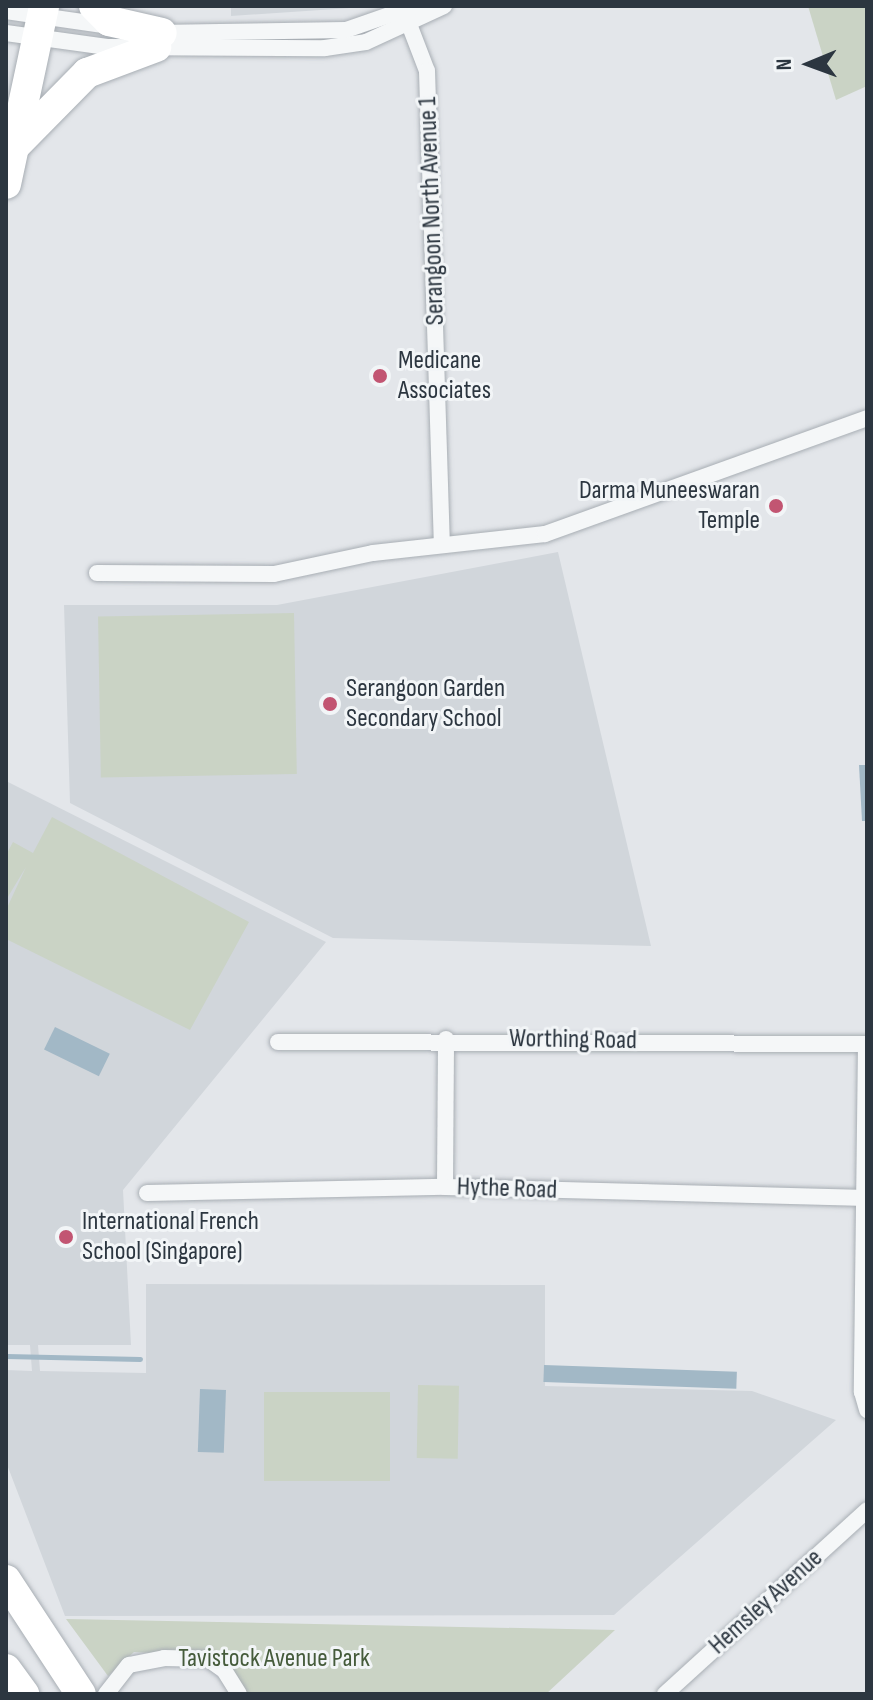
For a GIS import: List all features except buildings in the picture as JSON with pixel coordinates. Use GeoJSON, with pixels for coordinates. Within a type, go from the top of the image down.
{"type":"FeatureCollection","features":[{"type":"Feature","properties":{"kind":"highway"},"geometry":{"type":"LineString","coordinates":[[94,6],[109,21],[159,40]]}},
{"type":"Feature","properties":{"kind":"highway"},"geometry":{"type":"LineString","coordinates":[[6,184],[41,21]]}},
{"type":"Feature","properties":{"kind":"highway"},"geometry":{"type":"LineString","coordinates":[[15,145],[87,73],[159,40]]}},
{"type":"Feature","properties":{"kind":"highway"},"geometry":{"type":"LineString","coordinates":[[6,1580],[81,1694]]}},
{"type":"Feature","properties":{"kind":"highway"},"geometry":{"type":"LineString","coordinates":[[6,1669],[24,1694]]}},
{"type":"Feature","properties":{"kind":"street"},"geometry":{"type":"LineString","coordinates":[[6,11],[41,21],[159,40],[346,30],[444,6]]}},
{"type":"Feature","properties":{"kind":"street","name":"Serangoon North Avenue 1"},"geometry":{"type":"LineString","coordinates":[[410,14],[427,71],[442,544]]}},
{"type":"Feature","properties":{"kind":"street"},"geometry":{"type":"LineString","coordinates":[[6,33],[41,21]]}},
{"type":"Feature","properties":{"kind":"street"},"geometry":{"type":"LineString","coordinates":[[97,573],[274,574],[442,544],[555,531],[867,418]]}},
{"type":"Feature","properties":{"kind":"street"},"geometry":{"type":"LineString","coordinates":[[445,1187],[446,1039]]}},
{"type":"Feature","properties":{"kind":"street","name":"Worthing Road"},"geometry":{"type":"LineString","coordinates":[[278,1042],[446,1039],[866,1044]]}},
{"type":"Feature","properties":{"kind":"street"},"geometry":{"type":"LineString","coordinates":[[866,1044],[862,1396],[867,1410]]}},
{"type":"Feature","properties":{"kind":"street","name":"Hythe Road"},"geometry":{"type":"LineString","coordinates":[[147,1193],[445,1187],[865,1198]]}},
{"type":"Feature","properties":{"kind":"street","name":"Hemsley Avenue"},"geometry":{"type":"LineString","coordinates":[[665,1694],[867,1510]]}},
{"type":"Feature","properties":{"kind":"street"},"geometry":{"type":"LineString","coordinates":[[106,1694],[129,1665],[164,1658],[208,1659],[224,1670],[239,1694]]}},
{"type":"Feature","properties":{"kind":"shaded area"},"geometry":{"type":"Polygon","coordinates":[[[231,6],[380,6],[231,16],[231,6]]]}},
{"type":"Feature","properties":{"kind":"shaded area","name":"Serangoon Garden Secondary School"},"geometry":{"type":"Polygon","coordinates":[[[558,552],[651,946],[333,938],[70,803],[64,605],[277,605],[558,552]]]}},
{"type":"Feature","properties":{"kind":"shaded area","name":"International French School (Singapore)"},"geometry":{"type":"Polygon","coordinates":[[[6,781],[326,942],[123,1190],[131,1345],[38,1345],[40,1371],[146,1373],[146,1284],[545,1285],[545,1386],[752,1391],[836,1420],[614,1615],[65,1616],[6,1462],[6,1370],[32,1371],[30,1345],[6,1345],[6,781]]]}},
{"type":"Feature","properties":{"kind":"green space"},"geometry":{"type":"Polygon","coordinates":[[[808,6],[867,6],[867,86],[836,100],[808,6]]]}},
{"type":"Feature","properties":{"kind":"green space"},"geometry":{"type":"Polygon","coordinates":[[[294,613],[297,774],[101,777],[98,616],[294,613]]]}},
{"type":"Feature","properties":{"kind":"green space"},"geometry":{"type":"Polygon","coordinates":[[[52,817],[249,922],[190,1030],[6,939],[6,910],[26,867],[6,900],[6,855],[13,842],[33,853],[52,817]]]}},
{"type":"Feature","properties":{"kind":"green space"},"geometry":{"type":"Polygon","coordinates":[[[418,1385],[459,1386],[458,1459],[417,1458],[418,1385]]]}},
{"type":"Feature","properties":{"kind":"green space"},"geometry":{"type":"Polygon","coordinates":[[[264,1392],[390,1392],[390,1481],[264,1481],[264,1392]]]}},
{"type":"Feature","properties":{"kind":"green space","name":"Tavistock Avenue Park"},"geometry":{"type":"Polygon","coordinates":[[[66,1619],[615,1630],[546,1694],[247,1694],[223,1657],[134,1652],[108,1676],[66,1619]]]}},
{"type":"Feature","properties":{"kind":"water"},"geometry":{"type":"Polygon","coordinates":[[[859,765],[867,765],[867,821],[862,821],[859,765]]]}},
{"type":"Feature","properties":{"kind":"water"},"geometry":{"type":"Polygon","coordinates":[[[55,1027],[110,1054],[99,1076],[44,1049],[55,1027]]]}},
{"type":"Feature","properties":{"kind":"water"},"geometry":{"type":"Polygon","coordinates":[[[544,1365],[737,1372],[736,1389],[543,1382],[544,1365]]]}},
{"type":"Feature","properties":{"kind":"water"},"geometry":{"type":"Polygon","coordinates":[[[200,1389],[226,1390],[224,1453],[198,1452],[200,1389]]]}},
{"type":"Feature","properties":{"kind":"waterway"},"geometry":{"type":"LineString","coordinates":[[6,1356],[140,1359]]}},
{"type":"Feature","properties":{"kind":"place","name":"Medicane Associates"},"geometry":{"type":"Point","coordinates":[380,376]}},
{"type":"Feature","properties":{"kind":"place","name":"Darma Muneeswaran Temple"},"geometry":{"type":"Point","coordinates":[776,506]}},
{"type":"Feature","properties":{"kind":"place","name":"Serangoon Garden Secondary School"},"geometry":{"type":"Point","coordinates":[330,704]}},
{"type":"Feature","properties":{"kind":"place","name":"International French School (Singapore)"},"geometry":{"type":"Point","coordinates":[66,1237]}}]}
